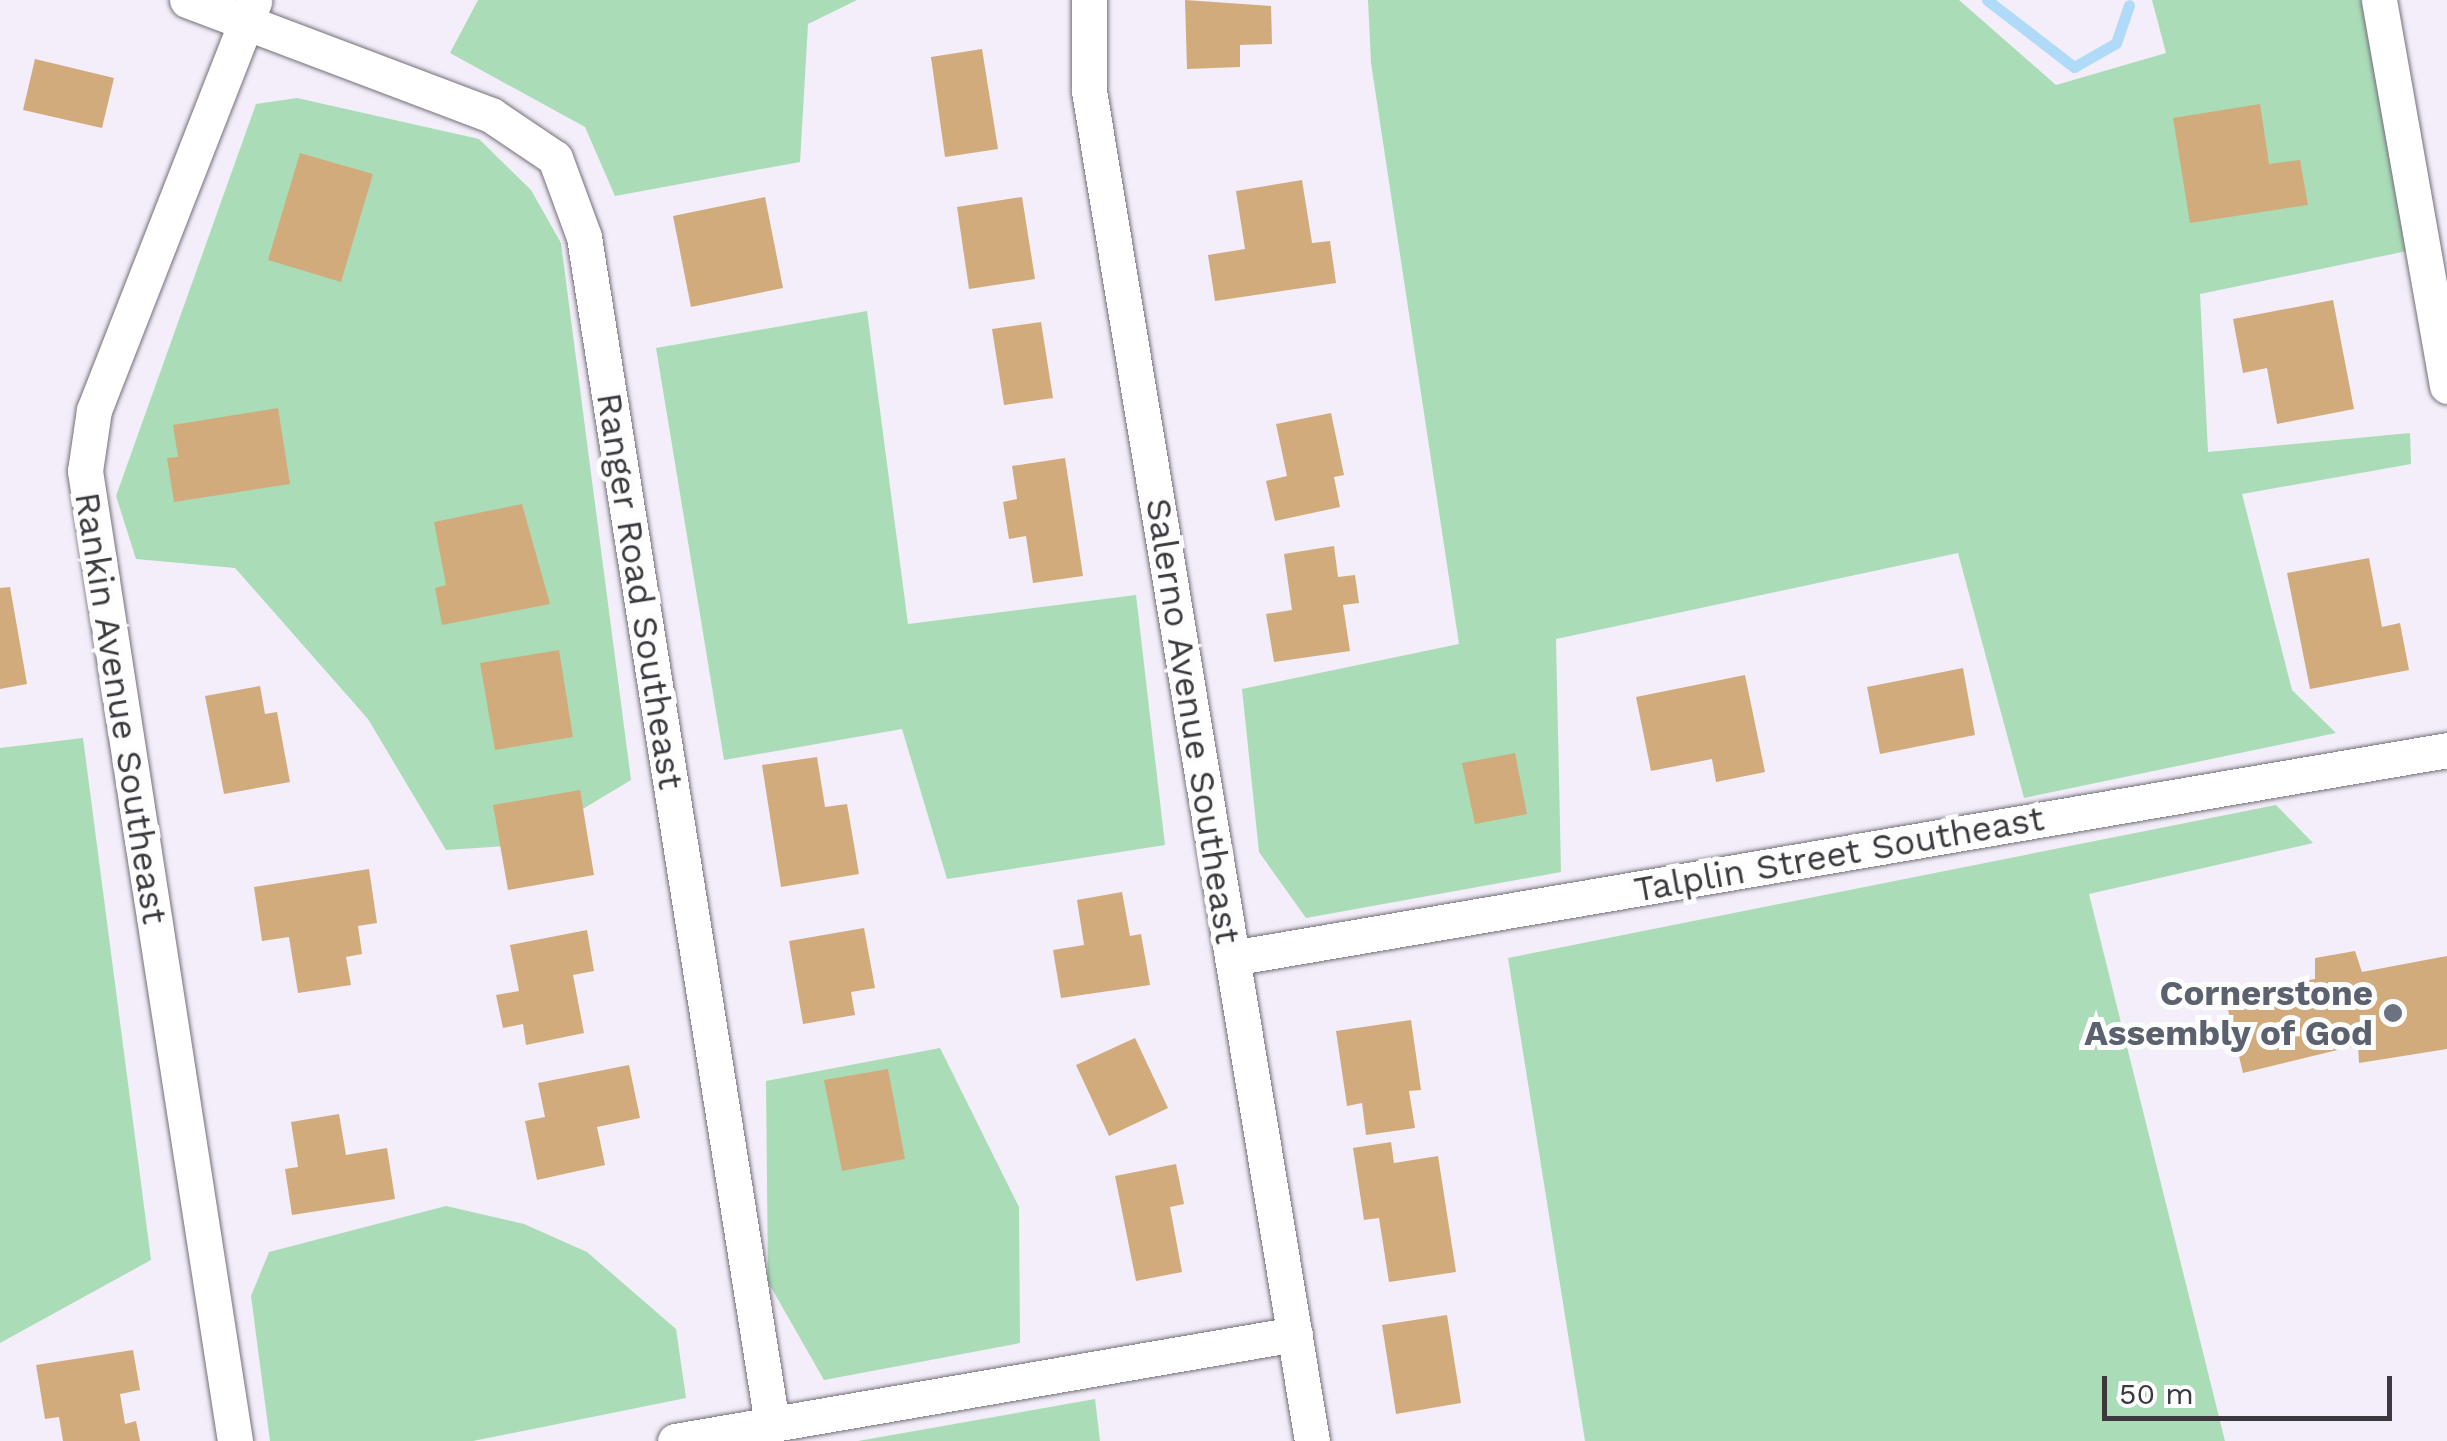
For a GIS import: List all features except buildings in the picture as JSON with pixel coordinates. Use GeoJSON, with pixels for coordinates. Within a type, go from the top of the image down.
{"type":"FeatureCollection","features":[{"type":"Feature","properties":{"kind":"street","name":"Ranger Road Southeast"},"geometry":{"type":"LineString","coordinates":[[187,0],[250,11],[492,114],[555,158],[584,237],[772,1424]]}},
{"type":"Feature","properties":{"kind":"street","name":"Salerno Avenue Southeast"},"geometry":{"type":"LineString","coordinates":[[1089,0],[1090,91],[1312,1441]]}},
{"type":"Feature","properties":{"kind":"street"},"geometry":{"type":"LineString","coordinates":[[2378,0],[2447,386]]}},
{"type":"Feature","properties":{"kind":"street","name":"Rankin Avenue Southeast"},"geometry":{"type":"LineString","coordinates":[[235,1441],[85,471],[94,410],[250,11]]}},
{"type":"Feature","properties":{"kind":"street","name":"Talplin Street Southeast"},"geometry":{"type":"LineString","coordinates":[[1232,958],[2447,750]]}},
{"type":"Feature","properties":{"kind":"street"},"geometry":{"type":"LineString","coordinates":[[675,1441],[1296,1334]]}},
{"type":"Feature","properties":{"kind":"green space"},"geometry":{"type":"Polygon","coordinates":[[[478,0],[857,0],[808,24],[800,162],[615,196],[585,127],[450,53],[478,0]]]}},
{"type":"Feature","properties":{"kind":"green space"},"geometry":{"type":"Polygon","coordinates":[[[1368,0],[1959,0],[2056,85],[2166,53],[2152,0],[2361,0],[2407,251],[2200,294],[2208,452],[2410,433],[2411,464],[2242,494],[2292,690],[2336,733],[2024,798],[1958,553],[1556,639],[1561,872],[1306,918],[1259,852],[1242,689],[1459,644],[1371,63],[1368,0]]]}},
{"type":"Feature","properties":{"kind":"green space"},"geometry":{"type":"Polygon","coordinates":[[[297,98],[479,139],[531,190],[561,243],[631,780],[523,845],[446,850],[368,719],[235,568],[136,559],[116,496],[256,104],[297,98]]]}},
{"type":"Feature","properties":{"kind":"green space"},"geometry":{"type":"Polygon","coordinates":[[[867,311],[908,624],[1136,595],[1165,845],[947,879],[902,729],[724,760],[656,348],[867,311]]]}},
{"type":"Feature","properties":{"kind":"green space"},"geometry":{"type":"Polygon","coordinates":[[[83,738],[151,1260],[0,1343],[0,748],[83,738]]]}},
{"type":"Feature","properties":{"kind":"green space"},"geometry":{"type":"Polygon","coordinates":[[[2276,805],[2313,843],[2089,894],[2225,1441],[1585,1441],[1508,958],[2276,805]]]}},
{"type":"Feature","properties":{"kind":"green space"},"geometry":{"type":"Polygon","coordinates":[[[940,1048],[1019,1207],[1020,1343],[824,1380],[768,1282],[766,1081],[940,1048]]]}},
{"type":"Feature","properties":{"kind":"green space"},"geometry":{"type":"Polygon","coordinates":[[[446,1206],[524,1224],[587,1252],[676,1329],[686,1398],[473,1441],[270,1441],[251,1296],[269,1252],[446,1206]]]}},
{"type":"Feature","properties":{"kind":"green space"},"geometry":{"type":"Polygon","coordinates":[[[1095,1399],[1100,1441],[858,1441],[1095,1399]]]}},
{"type":"Feature","properties":{"kind":"waterway"},"geometry":{"type":"LineString","coordinates":[[1987,0],[2074,67],[2116,43],[2129,5]]}},
{"type":"Feature","properties":{"kind":"place","name":"Cornerstone Assembly of God"},"geometry":{"type":"Point","coordinates":[2393,1013]}}]}
